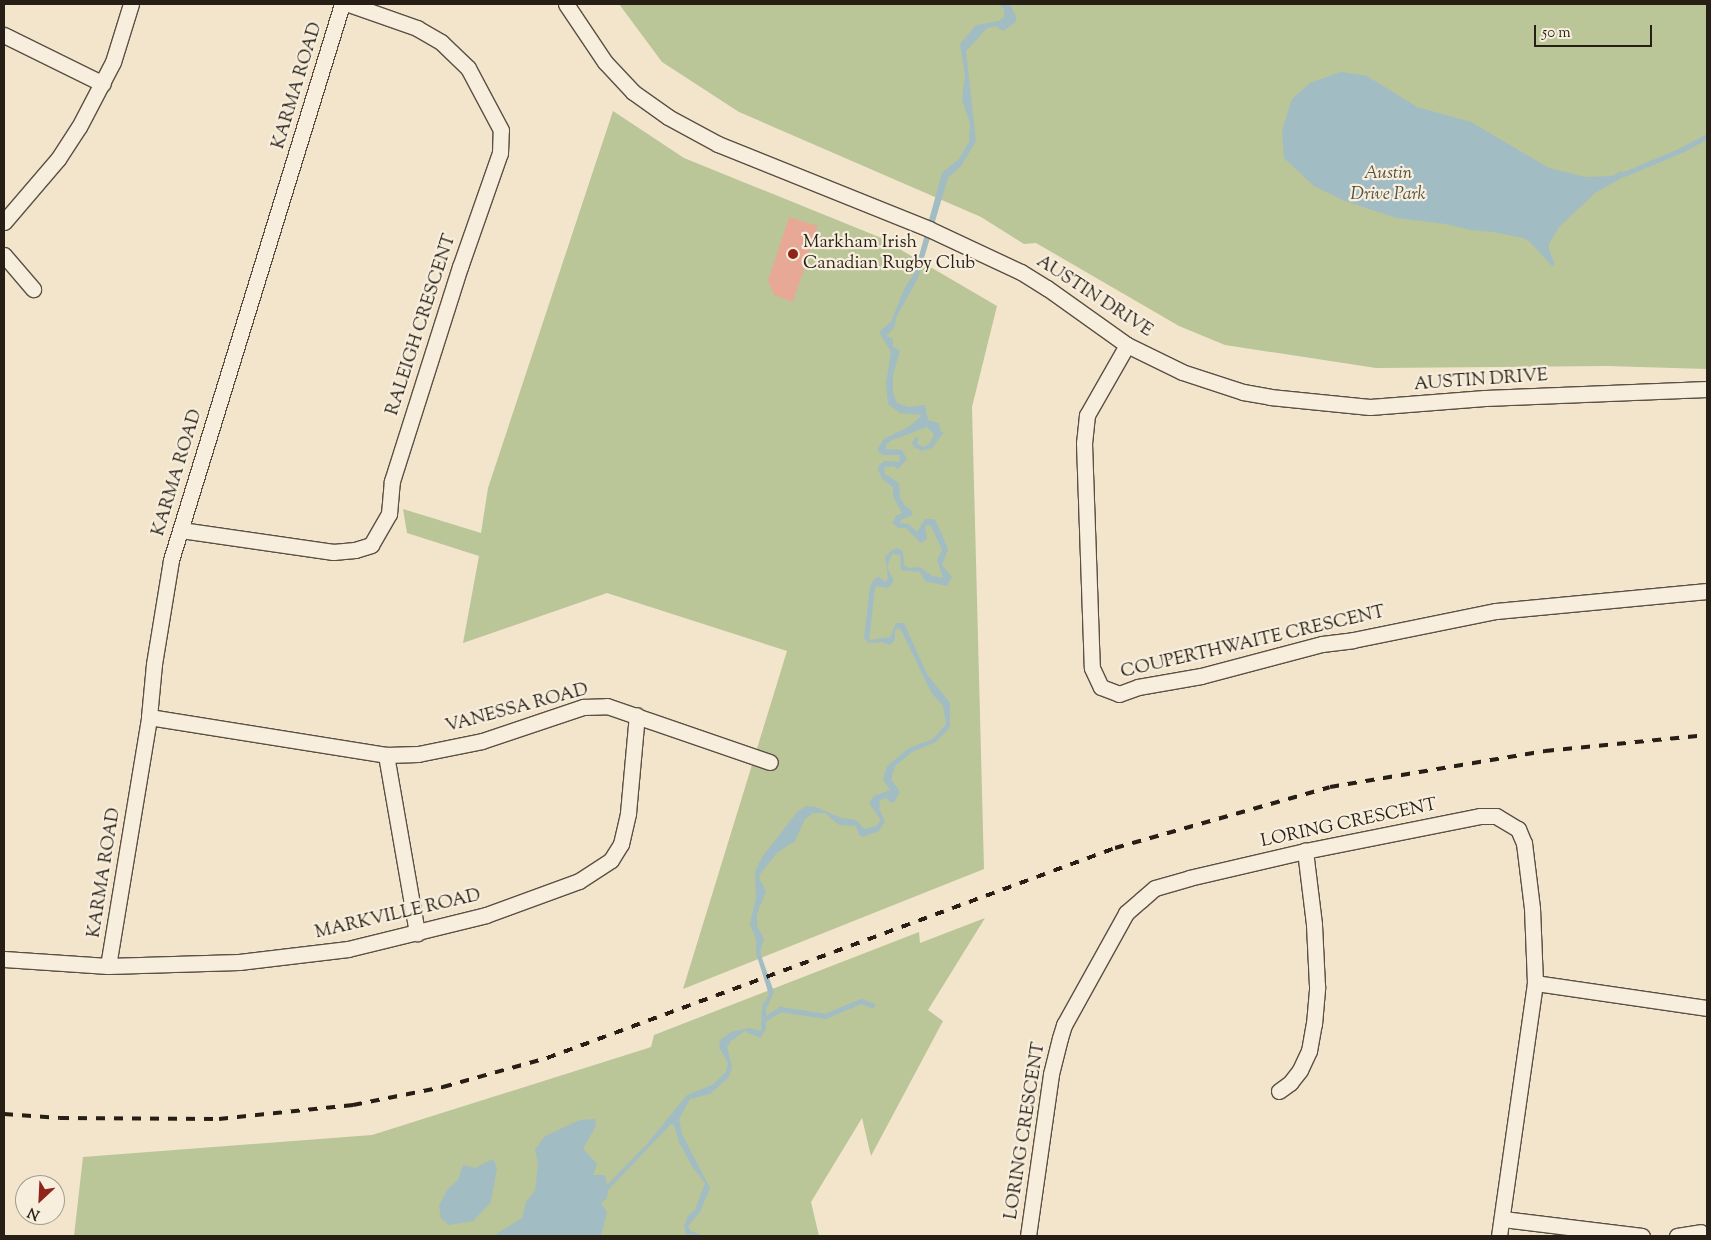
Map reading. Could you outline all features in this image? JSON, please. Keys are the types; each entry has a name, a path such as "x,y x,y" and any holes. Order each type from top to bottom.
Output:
{"street":[{"path":"4,222 58,159 103,84 113,62 132,4"},
{"name":"KARMA ROAD","path":"108,966 149,717 162,610 171,560 342,4"},
{"name":"RALEIGH CRESCENT","path":"181,530 333,552 355,550 371,545 389,514 392,481 460,267 500,153 501,130 468,68 441,42 417,28 349,4"},
{"name":"AUSTIN DRIVE","path":"566,4 605,62 633,92 668,117 718,144 929,229 1021,272 1047,288 1127,345 1182,372 1243,392 1294,401 1370,407 1485,398 1707,390"},
{"path":"4,35 103,84"},
{"path":"4,255 33,289"},
{"name":"COUPERTHWAITE CRESCENT","path":"1127,345 1087,415 1084,443 1092,668 1101,688 1119,694 1138,687 1201,676 1322,644 1353,640 1496,611 1707,590"},
{"name":"VANESSA ROAD","path":"149,717 386,755 418,754 482,741 583,707 608,706 770,762"},
{"name":"MARKVILLE ROAD","path":"4,959 108,966 240,962 348,949 486,915 579,881 610,860 621,844 628,813 637,715"},
{"path":"386,755 417,933"},
{"name":"LORING CRESCENT","path":"1028,1236 1050,1074 1064,1025 1126,914 1155,888 1164,884 1305,851 1480,816 1496,816 1518,829 1524,843 1532,908 1535,982 1503,1220 1499,1236"},
{"path":"1279,1091 1290,1083 1300,1070 1309,1050 1314,1024 1317,986 1314,924 1305,851"},
{"path":"1535,982 1707,1008"},
{"path":"1503,1220 1642,1236"},
{"path":"1677,1236 1701,1232"}],"green space":[{"name":"Austin Drive Park","path":"619,4 1707,4 1707,369 1607,366 1376,368 1225,345 1179,326 1036,243 1024,244 981,217 739,112 662,62"},
{"path":"613,111 684,158 879,237 997,306 972,407 984,869 683,989 787,651 607,593 463,643 479,556 407,533 403,509 481,533 488,488"},
{"path":"985,918 928,1010 943,1021 871,1156 862,1118 811,1202 819,1236 74,1236 83,1157 372,1135 651,1047 654,1035 919,932 920,943"}],"water":[{"path":"1000,4 1010,4 1016,16 1016,22 1003,31 996,26 987,28 966,51 976,141 961,166 948,178 918,278 897,316 894,328 886,336 893,339 893,347 900,350 893,375 893,393 897,403 908,407 925,405 928,420 939,423 941,432 944,432 932,448 922,451 914,447 912,442 915,438 919,437 917,444 924,447 931,442 934,434 927,427 890,441 886,445 886,449 902,450 907,459 898,469 893,466 885,467 884,473 899,483 900,497 905,506 912,511 912,515 901,520 899,523 909,524 917,532 925,519 934,519 936,521 948,549 942,565 952,577 947,586 925,581 920,572 901,570 900,555 892,554 887,567 894,581 888,588 877,586 875,588 869,640 890,637 896,623 904,623 927,674 950,703 950,727 936,742 912,752 895,766 891,779 900,792 894,802 891,803 886,798 880,800 879,809 885,821 879,831 863,837 859,835 856,826 839,825 825,813 813,813 805,819 795,841 778,852 760,874 759,878 766,891 757,914 757,926 764,939 760,952 774,992 766,1009 766,1029 760,1038 745,1031 731,1041 727,1047 732,1067 729,1077 710,1094 690,1099 679,1119 682,1134 710,1188 700,1212 688,1226 691,1231 704,1236 686,1234 684,1226 688,1216 695,1210 705,1183 693,1168 679,1142 674,1125 671,1124 608,1190 607,1198 601,1203 607,1212 601,1236 493,1236 522,1218 526,1202 535,1191 538,1164 535,1149 545,1136 580,1120 595,1119 596,1126 583,1149 597,1164 593,1175 605,1175 607,1185 646,1145 687,1095 712,1085 726,1072 728,1063 719,1047 720,1040 731,1032 749,1028 761,1031 762,1006 769,995 756,953 756,939 750,924 756,898 755,871 762,857 798,811 807,806 816,807 841,818 856,820 864,829 876,826 881,820 869,803 874,796 890,790 883,779 887,766 909,748 933,739 946,724 943,706 931,692 901,630 898,628 895,630 895,640 890,645 882,642 869,643 864,638 870,587 874,579 879,577 886,582 888,577 885,557 891,551 897,548 903,551 904,565 909,568 920,567 932,576 943,578 937,560 942,550 931,526 925,525 927,539 921,543 906,528 899,528 892,523 896,516 902,513 893,496 893,487 883,480 878,470 879,465 885,461 899,462 900,455 883,455 878,451 884,439 910,426 922,415 900,413 888,404 886,384 891,352 879,332 891,322 904,289 914,274 942,173 959,159 969,142 970,123 962,100 965,74 960,44 976,25 999,21 1004,17 1004,10"},
{"path":"1341,72 1367,76 1417,107 1471,122 1549,168 1585,177 1612,176 1622,171 1625,176 1595,193 1559,227 1549,244 1549,250 1555,264 1552,266 1530,242 1523,238 1470,230 1446,224 1397,218 1345,201 1314,186 1284,158 1282,131 1292,99 1310,83"},
{"path":"493,1159 497,1168 491,1202 473,1221 449,1225 441,1218 439,1206 447,1190 458,1180 463,1165 475,1168"}],"building":[{"name":"Markham Irish Canadian Rugby Club","path":"789,217 818,226 793,302 774,295 768,281"}],"waterway":[{"path":"1624,174 1681,150 1707,136"},
{"path":"766,1018 780,1009 825,1016 861,1001 872,1005"}],"railway":[{"path":"4,1114 60,1118 219,1119 353,1105 443,1087 547,1058 1115,848 1330,787 1545,751 1707,735"}],"place":[{"name":"Markham Irish Canadian Rugby Club","path":"793,254"}]}
